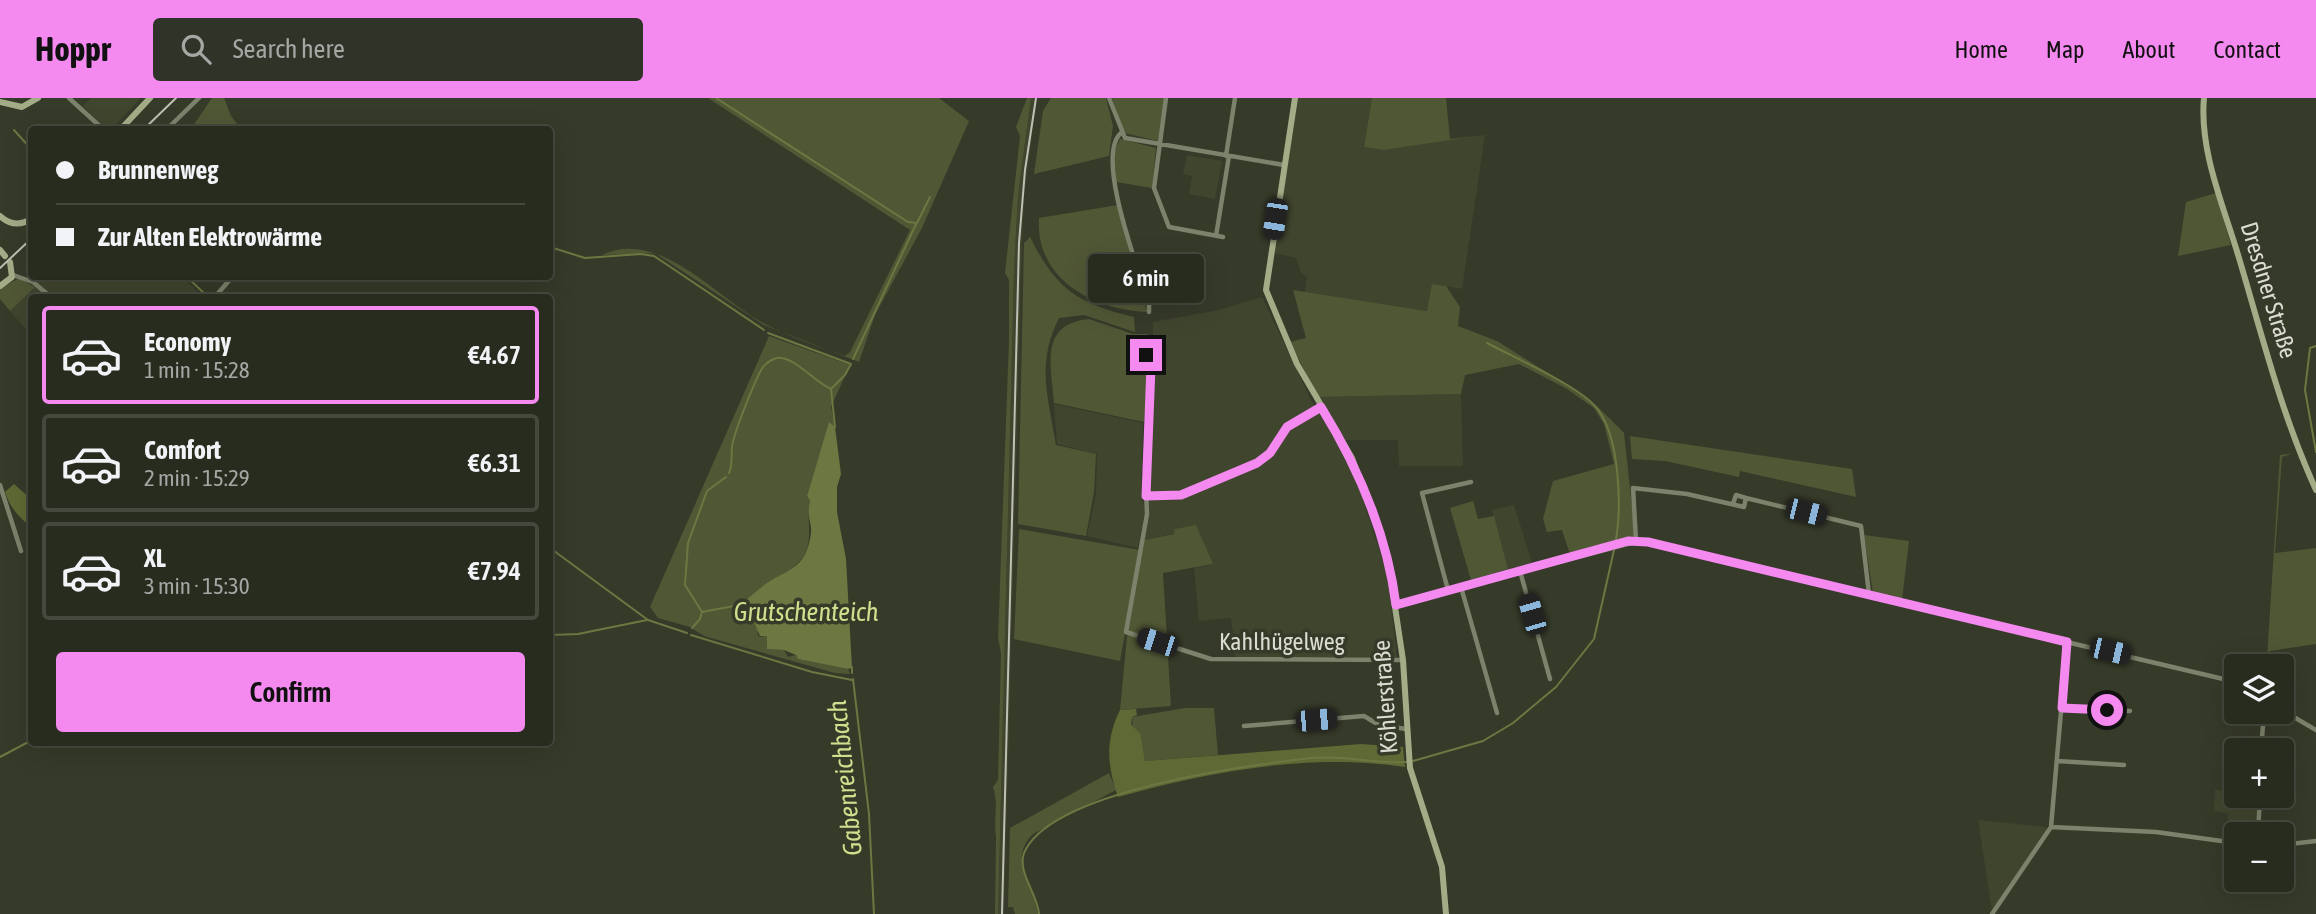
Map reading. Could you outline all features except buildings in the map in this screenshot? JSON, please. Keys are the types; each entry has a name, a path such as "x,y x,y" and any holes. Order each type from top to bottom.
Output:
{"street":[{"path":"0,102 25,106 38,98"},
{"path":"69,98 100,126"},
{"path":"124,126 150,98"},
{"path":"170,126 199,98"},
{"path":"1109,98 1121,133 1130,140 1284,165"},
{"path":"1166,98 1154,188 1169,227 1223,237"},
{"path":"1216,236 1235,98"},
{"name":"Köhlerstraße","path":"1295,98 1266,290 1297,364 1352,458 1387,554 1403,660 1408,759 1442,867 1446,914"},
{"name":"Dresdner Straße","path":"2204,98 2202,120 2212,167 2292,432 2316,490"},
{"path":"1121,133 1113,144 1114,186 1149,312"},
{"path":"0,216 13,224 28,221"},
{"path":"0,250 8,259 13,275"},
{"path":"0,286 13,275"},
{"path":"13,275 33,282 47,294"},
{"path":"217,294 230,280"},
{"path":"1146,355 1151,366 1146,496 1181,495 1257,463 1270,453 1287,427 1321,407"},
{"path":"1448,590 1422,494 1471,482"},
{"path":"0,485 21,551"},
{"path":"1636,541 1633,488 1675,492 1744,507 1746,498"},
{"path":"1733,504 1735,495 1861,526 1869,594"},
{"name":"Kahlhügelweg","path":"1146,496 1147,505 1126,632 1211,659 1403,660"},
{"path":"1396,605 1636,541 2224,679"},
{"path":"1520,570 1550,679"},
{"path":"1461,586 1497,713"},
{"path":"1992,914 2051,827 2067,642"},
{"path":"2062,708 2130,711"},
{"path":"1244,726 1364,716 1379,725 1406,729"},
{"path":"2294,717 2316,730"},
{"path":"2057,761 2124,765"},
{"path":"2051,827 2156,832 2224,841"},
{"path":"2294,844 2316,841"}],"shaded area":[{"path":"91,98 141,98 115,126 103,126 83,106"},
{"path":"212,98 224,98 231,116 239,126 193,126"},
{"path":"708,98 939,98 969,121 922,228 875,315 859,362 828,350 845,356 850,352 910,230"},
{"path":"1027,98 1031,98 1018,195 1014,271 998,914 995,914 996,806 993,787 998,780 1001,653 998,638 1009,340 1009,280 1005,273 1020,136 1016,127"},
{"path":"1031,98 1037,98 1024,197 1004,914 998,914 1014,271 1018,195"},
{"path":"1051,98 1106,98 1113,126 1109,156 1034,174 1043,111"},
{"path":"1112,98 1165,98 1158,141 1124,133"},
{"path":"1298,98 1372,98 1364,147 1384,150 1485,135 1462,289 1433,284 1428,311 1305,292 1307,277 1301,273 1296,258 1274,253"},
{"path":"1372,98 1446,98 1450,139 1485,135 1384,150 1364,147"},
{"path":"1120,139 1156,148 1152,188 1116,182 1114,152"},
{"path":"1187,155 1222,161 1215,199 1189,194 1192,176 1183,174"},
{"path":"2216,193 2231,245 2178,256 2186,202"},
{"path":"1118,205 1147,312 1107,305 1071,287 1057,274 1040,239 1039,218"},
{"path":"1030,237 1049,270 1071,292 1098,306 1134,317 1135,332 1084,315 1059,318 1048,350 1047,395 1056,445 1096,454 1094,492 1086,536 1018,524 1024,243"},
{"path":"624,249 652,253 602,255"},
{"path":"659,255 689,271 750,315 781,332 764,325"},
{"path":"19,278 35,287 10,311 0,299 0,289"},
{"path":"36,280 186,280 200,294 28,294 28,332 10,311 38,283"},
{"path":"1432,284 1446,286 1460,307 1458,326 1497,341 1551,375 1598,407 1624,433 1635,535 1632,538 1570,554 1562,530 1547,532 1543,519 1553,481 1614,464 1604,424 1594,408 1567,389 1519,364 1465,375 1461,394 1318,397 1290,342 1306,338 1293,290 1427,311"},
{"path":"1262,297 1311,400 1347,458 1363,500 1387,573 1397,657 1235,658 1231,618 1199,621 1194,568 1212,565 1175,533 1144,540 1153,373 1153,322 1219,310"},
{"path":"1089,319 1133,334 1148,334 1148,346 1137,347 1138,357 1148,369 1144,422 1054,403 1051,361 1055,338 1073,322"},
{"path":"769,336 850,365 831,407 835,427 829,423 807,496 810,501 807,549 801,560 786,574 757,634 760,637 767,635 767,649 784,650 788,657 796,655 798,659 848,669 850,674 835,673 704,636 690,627 658,618 650,607"},
{"path":"1461,394 1463,466 1399,466 1398,440 1345,440 1318,397"},
{"path":"1054,404 1143,423 1141,495 1145,511 1138,548 1087,536 1096,494 1097,454 1057,444"},
{"path":"1630,436 1852,469 1856,497 1740,471 1739,477 1665,461 1632,459"},
{"path":"2294,453 2282,457 2275,553 2316,548 2316,644 2270,651 2267,654 2280,455"},
{"path":"14,484 28,496 28,524 15,512 5,492"},
{"path":"1473,501 1478,519 1494,516 1508,569 1471,580 1450,508"},
{"path":"1514,505 1532,563 1508,569 1492,510"},
{"path":"1196,525 1213,564 1163,573 1171,706 1120,710 1127,637 1144,540 1174,534 1175,529"},
{"path":"1019,529 1140,550 1120,661 1014,639"},
{"path":"1864,535 1909,541 1902,600 1873,593"},
{"path":"1185,708 1214,708 1218,755 1145,761 1141,735 1133,729 1132,717"},
{"path":"1136,709 1137,715 1132,717 1131,724 1141,735 1145,761 1361,744 1403,747 1405,767 1369,763 1297,763 1224,772 1118,797 1110,764 1112,732 1120,710"},
{"path":"1109,773 1116,790 1033,834 1026,843 1022,863 1038,914 1015,914 1013,907 1008,907 1010,828"},
{"path":"2215,790 2224,791 2224,808 2258,808 2258,822 2228,822 2228,814 2214,811"},
{"path":"1978,820 2046,827 2047,830 1992,911"}],"water":[{"name":"Grutschenteich","path":"829,422 835,427 841,474 837,487 837,512 846,559 852,668 848,669 798,659 796,655 784,650 767,649 767,636 760,636 749,610 739,605 804,557 811,529 810,501 807,496"}],"waterway":[{"path":"716,98 908,222 917,223 930,197"},
{"name":"Gabenreichbach","path":"14,130 28,146"},
{"path":"853,359 916,224"},
{"path":"553,248 585,258 641,254 654,256 764,330"},
{"name":"Gabenreichbach","path":"190,280 205,294"},
{"path":"768,333 851,364 845,375 831,389 835,427"},
{"path":"1487,343 1573,389 1594,405 1603,418 1614,452 1619,493 1615,545"},
{"path":"2316,346 2310,348 2305,390 2316,452"},
{"path":"729,473 736,431 755,382 767,363 776,358 787,359 831,389"},
{"path":"702,612 685,585 688,543 707,491 726,477"},
{"name":"Gabenreichbach","path":"553,550 648,620 687,633"},
{"path":"1413,761 1483,741 1513,723 1556,687 1594,639 1614,550"},
{"path":"692,628 702,612 739,605"},
{"path":"553,635 578,634 647,620"},
{"name":"Gabenreichbach","path":"691,635 812,672 852,680"},
{"path":"852,667 852,673"},
{"name":"Gabenreichbach","path":"853,679 869,814 874,914"},
{"path":"0,757 28,742"},
{"path":"1039,914 1023,868 1024,853 1042,831 1072,813 1111,797 1155,785 1244,767 1323,757 1407,762"}],"railway":[{"path":"147,126 176,98"},
{"path":"1002,914 1019,243 1025,170 1036,98"},
{"path":"0,268 28,242"}],"route":[{"path":"1146,355 1151,366 1146,434 1146,496 1181,495 1257,463 1270,453 1287,427 1321,407 1352,458 1387,554 1396,605 1628,541 1648,542 2067,642 2062,708 2107,710"}]}
